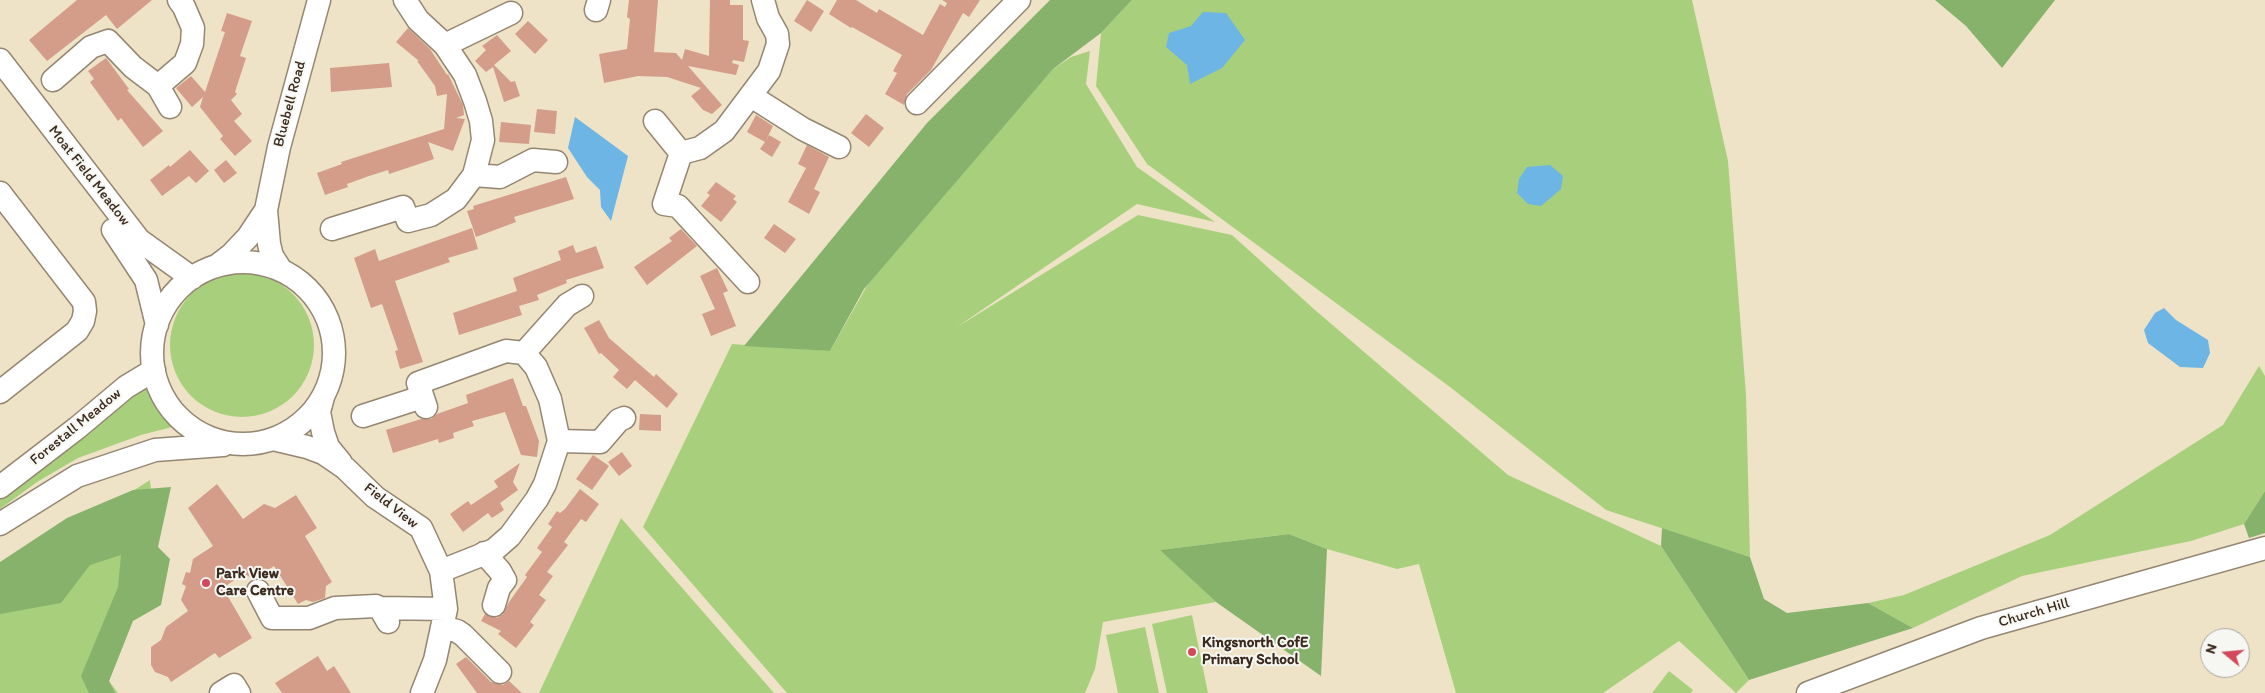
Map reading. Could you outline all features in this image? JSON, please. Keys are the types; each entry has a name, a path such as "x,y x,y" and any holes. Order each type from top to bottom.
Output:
{"street":[{"path":"158,86 185,63 192,44 193,28 179,0"},
{"name":"Bluebell Road","path":"282,270 272,256 266,210 279,148 319,0"},
{"path":"332,229 403,207 408,221 431,215 456,199 474,175 483,140 482,121 465,75 445,46 418,20 405,0"},
{"path":"681,153 700,148 724,131 769,71 778,44 777,34 763,0"},
{"path":"917,103 1019,0"},
{"path":"445,46 511,13"},
{"path":"53,80 91,47 108,41 133,67 158,86 170,108"},
{"name":"Moat Field Meadow","path":"0,60 139,240 192,278"},
{"name":"Moat Field Meadow","path":"0,84 35,124 126,247 146,280 156,325"},
{"path":"751,96 803,129 839,147"},
{"path":"655,121 681,153"},
{"path":"681,153 664,204 678,206 748,282"},
{"path":"474,175 500,177 532,160 556,162"},
{"path":"0,193 84,302 85,311 83,321 77,332 0,392"},
{"name":"Bluebell Road","path":"218,265 231,255 248,237 266,210"},
{"path":"0,524 77,476 155,450 254,443 273,439 301,424 314,410 324,393 333,366 332,335 326,316 314,296 297,279 282,270 238,262 218,265 192,278 170,299 156,325 153,341 154,370 160,390 169,406 190,427 216,440 236,444"},
{"path":"524,353 567,305 582,296"},
{"path":"364,416 424,402 418,383 506,351 524,353 536,367 550,399 559,441 545,484 537,499 510,536 494,550 441,571"},
{"name":"Forestall Meadow","path":"0,487 77,428 126,387 154,370"},
{"name":"Field View","path":"324,393 319,412 323,432 328,447 344,468"},
{"path":"559,441 600,442 619,420 624,418"},
{"name":"Field View","path":"273,439 307,446 322,453 344,468 375,497 421,528 441,571 444,618 436,660 422,693"},
{"name":"Church Hill","path":"1808,693 1981,628 2265,548"},
{"path":"484,553 500,571 505,580 499,588 494,604"},
{"path":"258,592 272,618 309,618 334,608 376,606 384,615 444,618 500,672"},
{"path":"222,693 234,685 239,693"}],"green space":[{"path":"1050,0 1132,0 1101,33 1053,69 864,289 830,351 744,346 927,123"},
{"path":"1132,0 1692,0 1728,161 1746,395 1750,557 1606,510 1450,387 1147,164 1096,86 1101,33"},
{"path":"1935,0 2055,0 2002,68 1966,26"},
{"path":"1090,51 1086,84 1137,167 1215,222 1137,204 957,327 1138,215 1232,235 1315,310 1508,475 1661,546 1749,680 1736,693 1679,641 1603,693 1456,693 1419,564 1397,569 1327,549 1289,534 1161,550 1216,602 1103,622 1095,669 1085,693 787,693 643,527 732,344 830,351 880,263 1053,69 1071,57"},
{"path":"242,273 269,279 282,285 293,294 302,305 308,318 314,345 308,372 302,385 293,396 282,405 269,411 242,417 215,411 202,405 191,396 182,385 176,372 170,345 176,318 182,305 191,294 202,285 215,279"},
{"path":"2259,366 2265,376 2265,491 2244,524 2191,541 2022,576 1913,628 1868,603 1904,595 2050,535 2223,425"},
{"path":"145,385 158,406 176,426 141,435 78,458 37,482 0,509 0,496"},
{"path":"150,480 158,555 109,681 118,693 0,693 0,575"},
{"path":"171,487 158,547 170,559 161,605 133,621 109,681 115,693 89,693 81,676 118,587 121,555 90,565 61,603 0,614 0,562 67,518 133,490"},
{"path":"2265,491 2265,533 2249,538 2244,524"},
{"path":"621,518 774,693 539,693"},
{"path":"1662,528 1750,557 1764,599 1787,613 1868,603 1913,628 1749,680 1661,546"},
{"path":"1289,534 1327,549 1321,676 1216,602 1160,550"},
{"path":"1192,615 1208,693 1167,693 1152,624"},
{"path":"1145,627 1159,693 1118,693 1106,635"},
{"path":"1669,671 1693,690 1691,693 1652,693"}],"water":[{"path":"1203,12 1226,13 1245,40 1222,68 1190,84 1187,65 1166,47 1169,33 1191,26"},
{"path":"575,117 628,156 611,221 601,207 600,190 587,177 568,148"},
{"path":"1550,165 1563,176 1561,189 1541,206 1528,204 1517,193 1519,179 1527,167"},
{"path":"2164,308 2176,320 2208,340 2210,353 2203,368 2180,367 2148,343 2144,330 2155,313"}],"building":[{"path":"77,0 152,0 117,29 106,15 47,61 29,40"},
{"path":"629,0 658,0 654,52 676,53 682,60 685,49 709,56 710,0 730,0 730,5 743,5 743,40 749,41 744,62 733,60 732,63 739,65 736,75 688,66 722,105 712,114 703,110 691,96 701,88 667,77 638,76 604,83 599,54 627,49 630,19 627,17"},
{"path":"807,0 824,11 811,32 794,21"},
{"path":"837,0 856,0 877,13 879,9 923,35 940,4 945,7 947,3 942,0 980,0 969,17 963,13 931,70 907,94 904,105 885,94 897,73 893,71 902,55 829,14"},
{"path":"227,13 252,21 240,56 246,58 235,92 237,94 231,100 242,114 234,121 252,141 235,156 220,139 223,136 200,107 203,97 192,107 176,88 191,76 205,92 225,32 221,31"},
{"path":"528,21 548,40 535,54 515,34"},
{"path":"408,28 430,49 448,74 463,105 464,115 456,118 465,119 453,151 428,142 434,159 389,174 388,170 369,176 347,184 348,187 325,195 317,173 342,164 341,162 444,129 447,94 437,96 435,86 417,61 419,61 396,42"},
{"path":"497,35 511,51 494,65 511,82 515,81 520,96 504,102 493,67 486,72 475,61 486,50 482,46"},
{"path":"106,58 129,89 127,90 163,131 143,147 121,118 118,121 90,82 94,79 88,71"},
{"path":"389,63 392,87 331,92 330,68"},
{"path":"537,109 557,111 555,134 534,132"},
{"path":"866,114 884,128 869,147 851,133"},
{"path":"756,115 773,126 766,140 769,135 781,142 772,157 760,149 765,142 747,132"},
{"path":"501,122 531,125 529,144 499,142"},
{"path":"807,145 829,157 814,189 820,192 809,214 788,202 806,168 798,164"},
{"path":"190,150 209,171 196,183 189,176 162,196 150,180 169,165 170,167"},
{"path":"226,160 237,173 224,183 214,170"},
{"path":"566,177 574,199 514,217 516,222 476,237 467,211 474,209 473,206"},
{"path":"716,182 736,196 733,199 737,202 721,222 701,206 710,195 707,193"},
{"path":"774,224 796,239 785,253 764,238"},
{"path":"472,228 478,249 448,258 450,262 395,281 423,362 400,369 395,351 398,350 382,304 371,308 354,258 375,249 379,261"},
{"path":"681,229 697,246 647,285 634,267 672,241 669,238"},
{"path":"573,245 576,253 596,246 604,268 566,280 567,283 537,295 539,300 519,306 522,315 459,335 453,313 517,291 513,278 561,260 558,251"},
{"path":"717,268 728,291 723,293 736,326 711,336 702,314 715,309 700,276"},
{"path":"599,320 609,338 654,377 656,374 678,394 667,408 635,380 627,389 613,377 619,370 601,353 599,354 584,328"},
{"path":"513,378 539,441 537,457 521,455 505,412 472,421 474,426 453,433 454,438 439,443 438,439 393,453 386,430 421,419 431,419 437,414 468,403 466,395"},
{"path":"640,414 661,415 661,431 639,430"},
{"path":"622,452 632,466 619,476 608,462"},
{"path":"593,455 609,466 592,490 576,479"},
{"path":"520,463 513,482 518,490 500,503 504,510 492,518 488,513 463,532 450,514 468,501 471,505 498,487 494,481"},
{"name":"Park View Care Centre","path":"217,484 243,519 264,504 275,508 296,495 317,528 305,536 332,582 326,586 325,598 313,602 306,600 298,604 274,566 255,579 243,574 223,588 252,638 219,658 215,653 171,682 168,677 155,672 151,665 151,647 161,640 166,627 188,611 181,600 186,586 182,584 186,572 190,573 193,559 213,546 188,508"},
{"path":"580,489 599,504 586,522 581,519 564,542 568,545 547,572 553,576 539,595 546,600 530,622 534,625 516,648 498,634 501,631 481,621 485,614 497,618 503,614 527,577 525,575 542,552 537,548 552,527 548,524 557,511 560,513 565,509"},
{"path":"318,656 327,671 334,666 351,693 282,693 275,683"},
{"path":"466,657 491,682 503,685 509,681 522,693 477,693 456,664"}],"place":[{"name":"Park View Care Centre","path":"206,583"},
{"name":"Kingsnorth CofE Primary School","path":"1192,652"}]}
